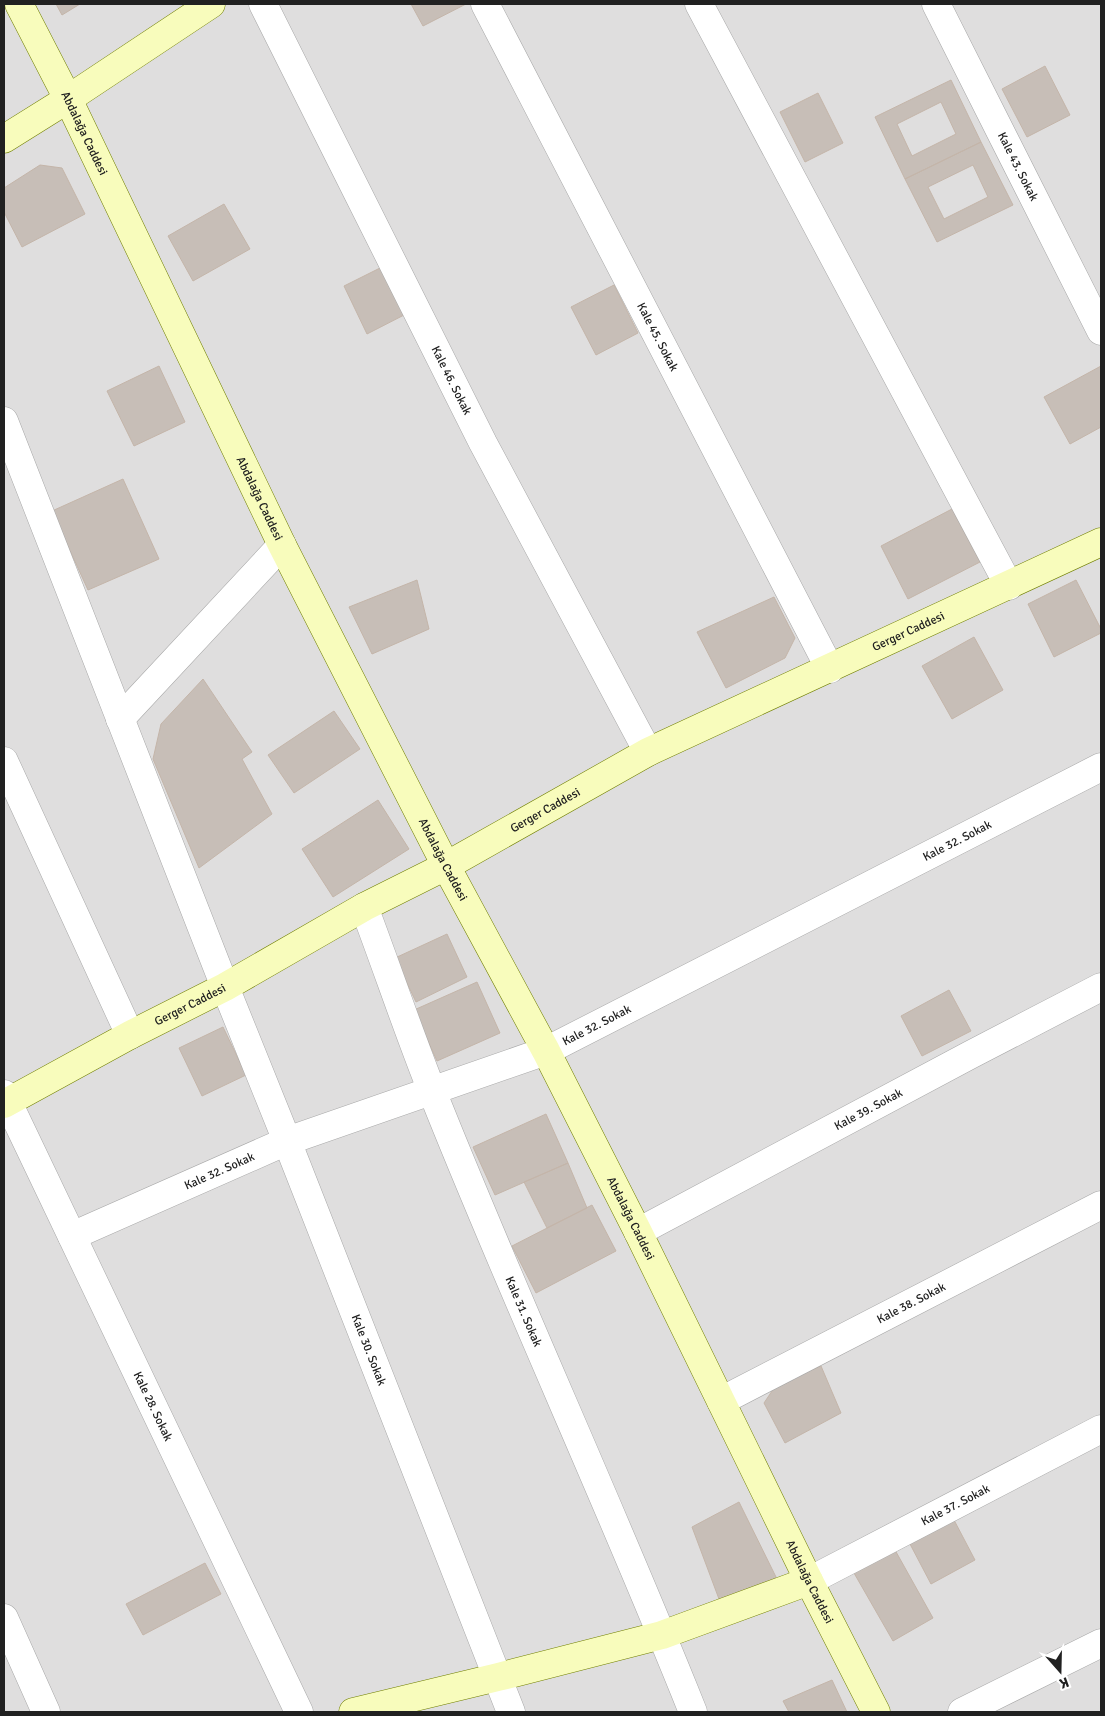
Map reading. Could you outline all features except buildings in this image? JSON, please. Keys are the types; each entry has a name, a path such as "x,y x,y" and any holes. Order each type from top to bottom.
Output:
{"street":[{"name":"Abdalağa Caddesi","path":"19,4 68,100 282,545 446,866 546,1051 876,1712"},
{"path":"4,139 68,100 210,4"},
{"name":"Kale 46. Sokak","path":"264,4 483,443 648,752"},
{"name":"Kale 45. Sokak","path":"485,4 830,669"},
{"path":"699,4 1009,586"},
{"name":"Kale 43. Sokak","path":"936,4 1101,331"},
{"name":"Kale 30. Sokak","path":"4,421 511,1712"},
{"name":"Gerger Caddesi","path":"5,1100 225,987 364,907 446,866 648,752 1101,542"},
{"path":"120,719 282,545"},
{"path":"4,761 130,1035"},
{"name":"Kale 32. Sokak","path":"72,1236 287,1141 546,1051 1101,767"},
{"name":"Kale 31. Sokak","path":"364,907 432,1091 662,1634 693,1712"},
{"name":"Kale 39. Sokak","path":"638,1232 1101,987"},
{"name":"Kale 28. Sokak","path":"5,1100 72,1236 299,1712"},
{"name":"Kale 38. Sokak","path":"721,1401 1101,1205"},
{"name":"Kale 37. Sokak","path":"809,1581 1101,1429"},
{"path":"353,1712 498,1678 662,1634 809,1581"},
{"path":"4,1618 46,1712"},
{"path":"962,1712 1101,1643"}],"shaded area":[{"path":"4,4 1101,4 1101,1712 4,1712"}]}
